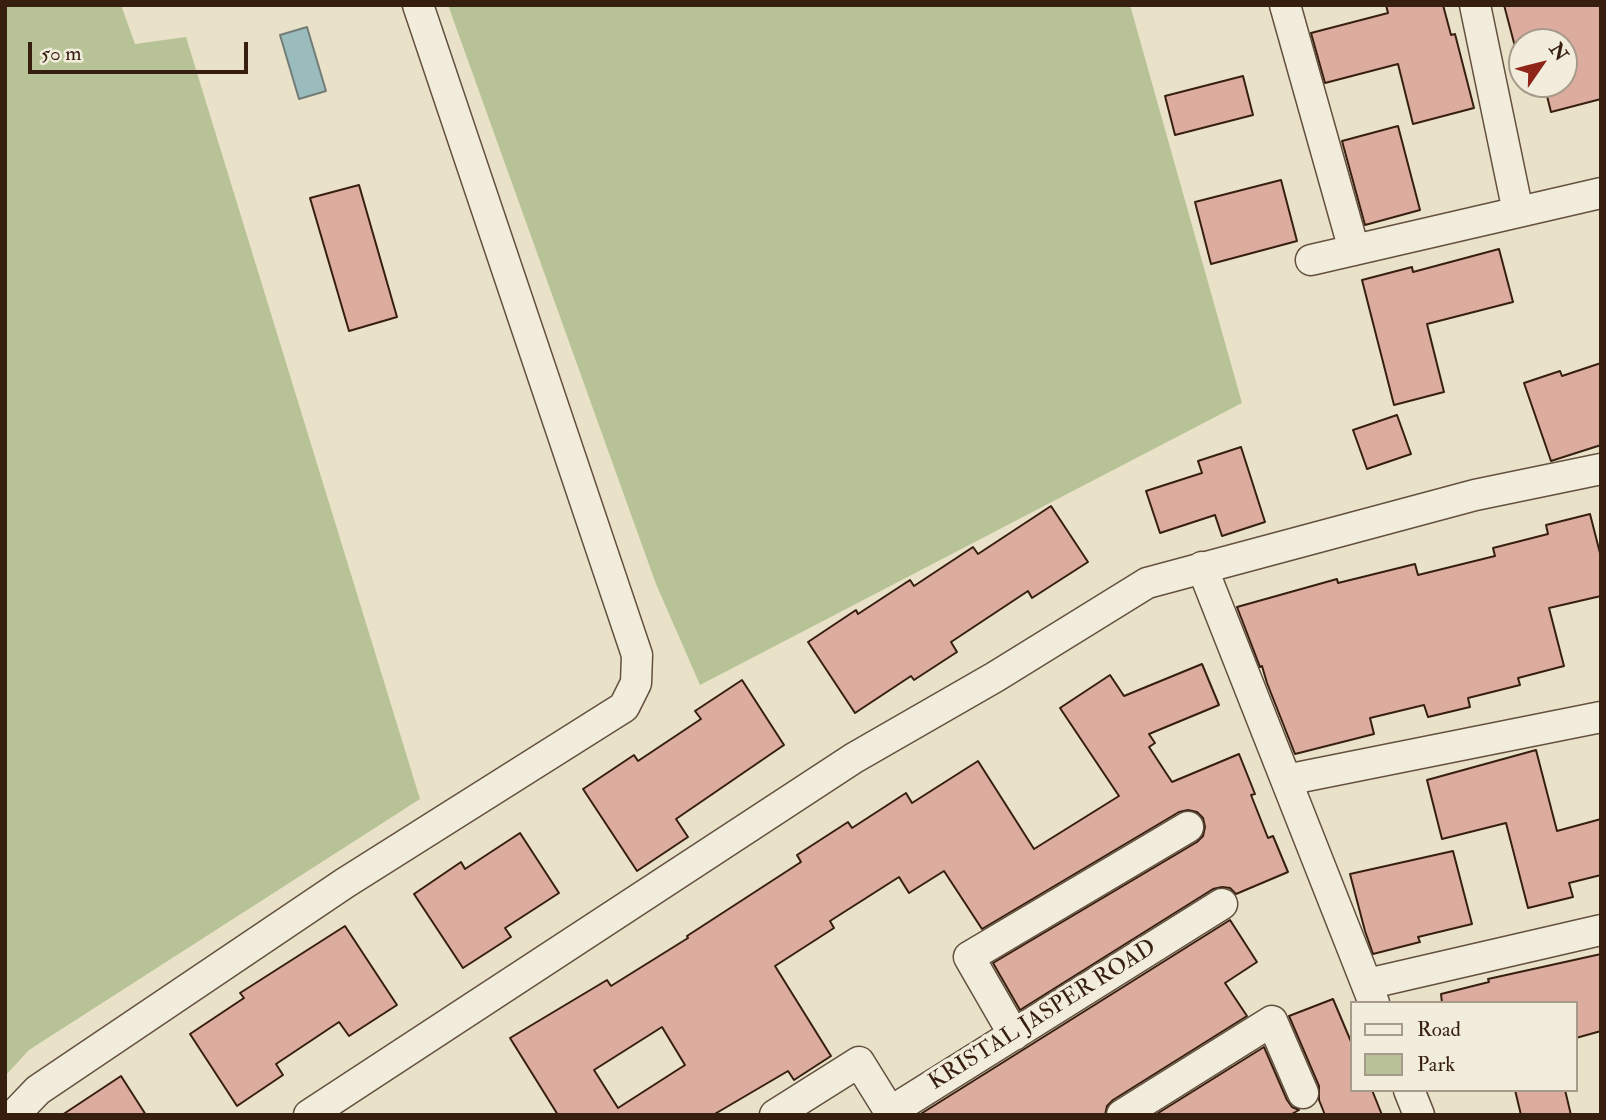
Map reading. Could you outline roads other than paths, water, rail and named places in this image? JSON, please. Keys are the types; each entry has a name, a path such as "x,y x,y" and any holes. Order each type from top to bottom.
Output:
{"street":[{"path":"14,1115 38,1090 345,883 625,708 636,683 638,655 418,5"},
{"path":"1285,5 1354,250"},
{"path":"1475,5 1518,212"},
{"path":"1311,260 1601,194"},
{"path":"309,1115 854,758 995,677 1147,583 1475,495 1601,469"},
{"path":"1202,567 1371,993 1601,930"},
{"path":"1286,780 1601,717"},
{"path":"1014,1035 969,957 1188,827"},
{"name":"KRISTAL JASPER ROAD","path":"775,1115 859,1062 890,1112 1222,904"},
{"path":"1122,1115 1272,1021 1303,1093"},
{"path":"1410,1092 1419,1115"}],"water":[{"path":"307,27 326,91 299,99 280,35"}]}
